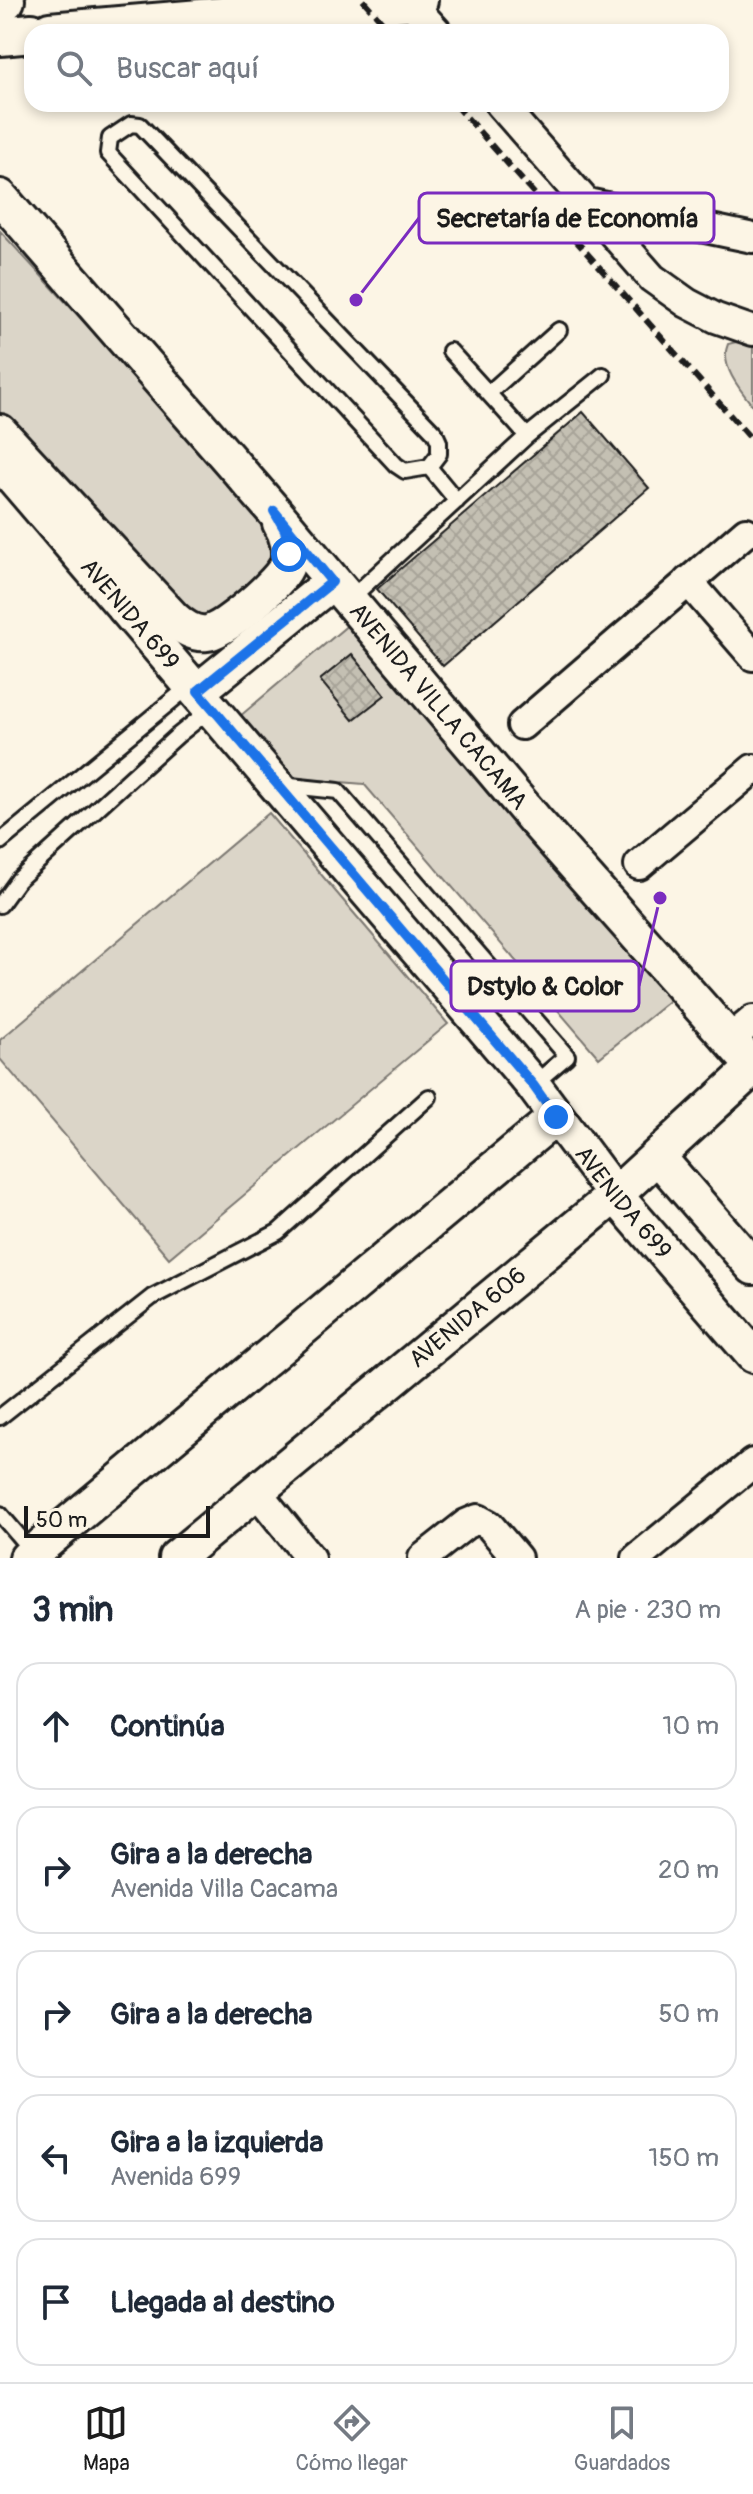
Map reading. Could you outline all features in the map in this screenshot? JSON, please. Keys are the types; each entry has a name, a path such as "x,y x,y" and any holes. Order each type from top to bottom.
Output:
{"main road":[{"path":"119,24 265,7 418,0"},
{"path":"0,36 24,34"}],"street":[{"path":"409,1 430,24"},
{"path":"507,112 652,278 687,303 716,318 753,331"},
{"name":"AVENIDA VILLA CACAMA","path":"0,197 274,511 534,819 741,1030 753,1067"},
{"path":"587,203 753,238"},
{"path":"0,432 174,619 194,632 207,633 225,625 283,574 289,554 285,530 274,511"},
{"name":"AVENIDA 699","path":"0,462 533,1085 615,1195 753,1355"},
{"path":"522,725 746,532"},
{"path":"688,581 753,656"},
{"path":"200,694 340,592"},
{"path":"639,865 753,769"},
{"name":"AVENIDA 606","path":"176,1558 615,1195 753,1067"},
{"path":"32,1556 556,1117"},
{"path":"658,1157 753,1267"},
{"path":"637,1558 753,1463"},
{"path":"257,1492 310,1558"},
{"path":"423,1558 466,1524 478,1519 489,1525 517,1558"}],"lane":[{"path":"140,125 435,433 439,454 429,467 405,471 396,465 108,153 110,138 125,126 140,125"},
{"path":"489,393 559,330"},
{"path":"450,351 527,436"},
{"path":"340,592 457,501 527,436 603,375"},
{"path":"429,467 457,501"},
{"path":"0,842 200,694"},
{"path":"0,905 18,880 177,736 200,694"},
{"path":"277,785 338,791 567,1056 533,1085"},
{"path":"0,1417 152,1297 278,1232 429,1097"},
{"path":"0,1514 32,1556"}],"shaded area":[{"path":"0,231 284,539 287,557 221,621 183,614 80,495 0,413"},
{"path":"728,344 753,345 753,406 732,377 726,360"},
{"path":"349,624 672,999 599,1058 364,784 280,777 233,722"},
{"path":"269,813 448,1024 169,1258 0,1059 0,1040"}],"building":[{"path":"583,412 649,488 443,666 377,589"},
{"path":"352,654 385,695 353,720 320,680"}],"railway":[{"path":"363,0 384,24"},
{"path":"462,112 753,441"}],"place":[{"name":"Secretaría de Economía","path":"356,300"},
{"name":"Dstylo & Color","path":"660,898"}],"route":[{"path":"289,554 285,530 274,511 332,582 198,691 533,1085 556,1117"}]}
